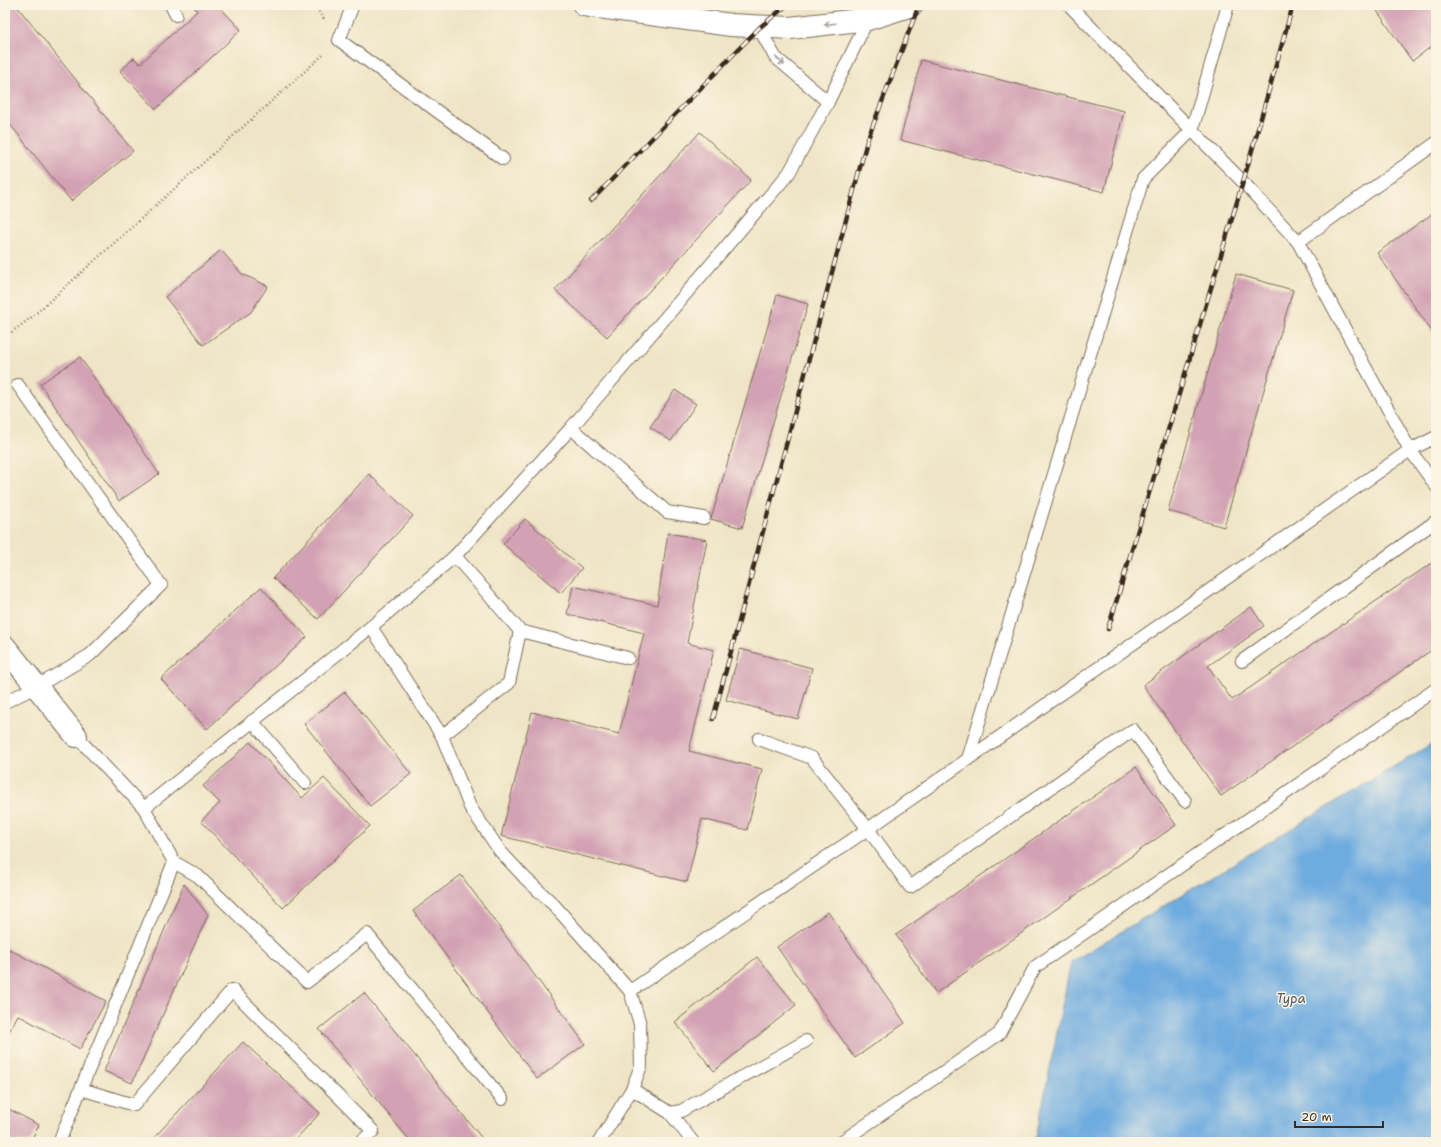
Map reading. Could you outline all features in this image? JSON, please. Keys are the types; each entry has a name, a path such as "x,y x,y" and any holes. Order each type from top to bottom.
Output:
{"street":[{"path":"584,5 759,28 790,28 868,19 912,5"},
{"path":"5,647 76,736"}],"lane":[{"path":"353,5 340,40 503,159"},
{"path":"1069,5 1192,130 1298,242 1410,450 1436,486"},
{"path":"968,759 1143,179 1192,130 1228,5"},
{"path":"144,808 371,627 455,556 571,428 789,173 828,102 868,19"},
{"path":"759,28 775,56 828,102"},
{"path":"1298,242 1436,143"},
{"path":"5,702 36,687 90,655 161,585 18,385"},
{"path":"571,428 668,512 704,518"},
{"path":"630,990 868,829 1410,450 1436,437"},
{"path":"1242,661 1436,521"},
{"path":"455,556 520,631 628,658"},
{"path":"371,627 442,736 470,807 500,851 526,879 553,904 630,990 640,1024 641,1066 632,1089 598,1142"},
{"path":"442,736 509,683 520,631"},
{"path":"841,1142 999,1034 1035,967 1436,689"},
{"path":"252,721 305,783"},
{"path":"759,739 812,758 868,829 910,888 1133,730 1185,801"},
{"path":"76,736 144,808 174,862 198,876 307,982 367,934 502,1099"},
{"path":"59,1142 174,862"},
{"path":"81,1089 134,1105 232,990 373,1131 361,1142"},
{"path":"670,1113 681,1111 806,1041"},
{"path":"632,1089 670,1113 693,1142"}],"path":[{"path":"5,337 32,317 340,40 314,5"}],"water":[{"name":"Тура","path":"1436,741 1436,1142 1035,1142 1071,962"}],"building":[{"path":"5,5 16,5 133,151 71,201 5,118"},
{"path":"193,5 218,5 241,30 156,109 120,71 134,58 140,64 197,11"},
{"path":"1373,5 1436,5 1436,43 1412,61"},
{"path":"921,60 1124,111 1104,192 900,140"},
{"path":"700,132 751,180 607,337 555,290"},
{"path":"1436,211 1436,337 1377,253"},
{"path":"221,250 242,274 268,286 251,312 203,345 165,297"},
{"path":"1236,274 1293,290 1224,527 1168,511"},
{"path":"777,295 808,304 742,528 711,519"},
{"path":"80,357 159,474 119,501 40,384"},
{"path":"675,390 696,404 671,441 650,427"},
{"path":"369,474 413,516 318,619 273,578"},
{"path":"525,519 582,568 561,593 503,544"},
{"path":"668,533 707,540 687,643 714,650 689,751 762,769 747,830 702,819 687,882 501,836 532,712 619,734 644,633 567,614 573,586 657,605"},
{"path":"1436,560 1436,647 1221,796 1143,685 1251,607 1264,626 1208,666 1232,700"},
{"path":"261,587 307,637 207,729 161,679"},
{"path":"740,649 812,668 798,719 726,700"},
{"path":"345,692 411,774 370,806 304,724"},
{"path":"250,742 302,798 324,778 370,826 283,908 201,821 220,803 203,786"},
{"path":"1136,767 1176,825 936,993 896,935"},
{"path":"461,875 585,1044 537,1079 413,911"},
{"path":"184,884 208,915 132,1083 104,1071"},
{"path":"828,912 905,1023 855,1058 777,947"},
{"path":"5,947 106,1001 80,1049 18,1015 5,1039"},
{"path":"757,957 796,1005 714,1071 675,1022"},
{"path":"364,993 485,1142 411,1142 319,1029"},
{"path":"243,1042 320,1113 293,1142 150,1142"},
{"path":"5,1107 39,1125 30,1142 5,1142"}],"railway":[{"path":"591,201 759,28 787,5"},
{"path":"713,719 867,141 919,5"},
{"path":"1108,629 1243,182 1293,5"}]}
